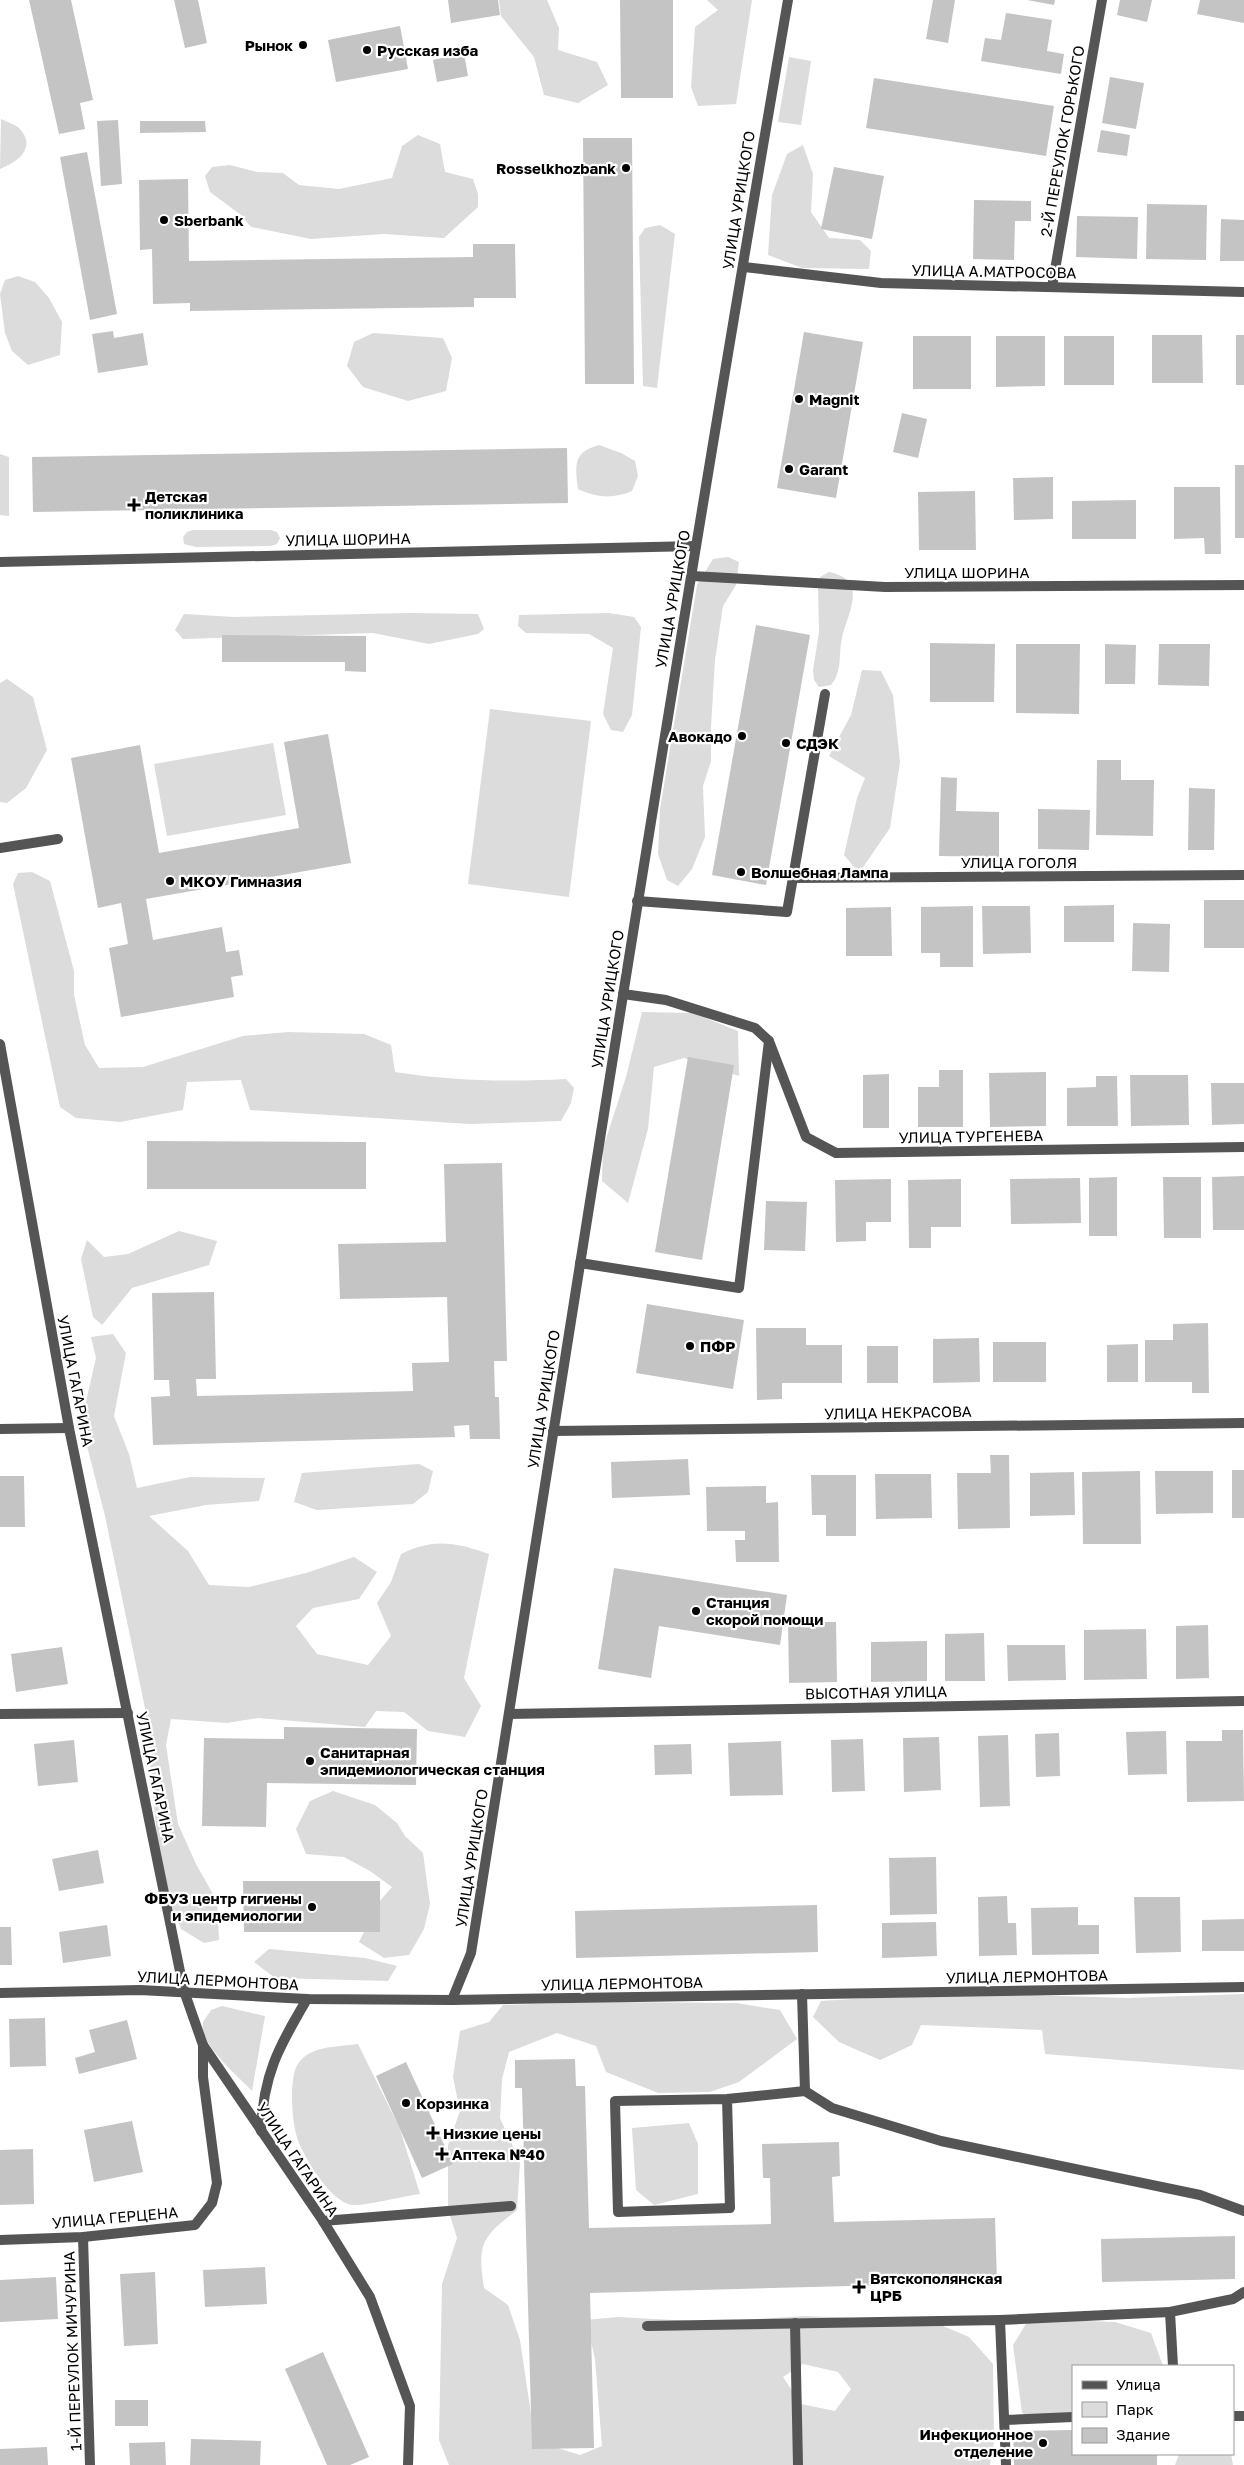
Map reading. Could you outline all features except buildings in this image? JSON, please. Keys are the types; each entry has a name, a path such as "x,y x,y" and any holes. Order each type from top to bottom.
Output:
{"street":[{"name":"УЛИЦА УРИЦКОГО","path":"452,2000 472,1953 637,901 744,267 767,113 788,0"},
{"name":"2-Й ПЕРЕУЛОК ГОРЬКОГО","path":"1052,287 1102,0"},
{"name":"УЛИЦА А.МАТРОСОВА","path":"744,267 881,283 1244,292"},
{"name":"УЛИЦА ШОРИНА","path":"0,562 696,546"},
{"name":"УЛИЦА ШОРИНА","path":"692,576 885,587 1244,585"},
{"path":"637,901 787,912 824,694"},
{"path":"0,848 58,839"},
{"name":"УЛИЦА ГОГОЛЯ","path":"793,878 1244,875"},
{"path":"580,1263 739,1288 769,1041 755,1028 666,1000 623,994"},
{"name":"УЛИЦА ТУРГЕНЕВА","path":"769,1041 806,1137 836,1153 1244,1148"},
{"name":"УЛИЦА ГАГАРИНА","path":"0,1044 69,1428 184,1991 203,2044 323,2221 370,2297 410,2406 408,2465"},
{"name":"УЛИЦА НЕКРАСОВА","path":"553,1431 1244,1423"},
{"path":"0,1429 69,1428"},
{"name":"ВЫСОТНАЯ УЛИЦА","path":"509,1714 1244,1701"},
{"path":"0,1714 128,1713"},
{"name":"УЛИЦА ЛЕРМОНТОВА","path":"0,1992 184,1991 306,1999 452,2000 1244,1987"},
{"path":"802,1994 805,2091"},
{"path":"261,2131 262,2105 269,2071 283,2040 306,1999"},
{"name":"УЛИЦА ГЕРЦЕНА","path":"0,2240 83,2236 195,2225 212,2204 217,2183 203,2077 203,2044"},
{"path":"727,2098 730,2208 618,2212 615,2101 727,2098 805,2091 832,2108 941,2142 1200,2195 1244,2211"},
{"path":"323,2221 511,2206"},
{"name":"1-Й ПЕРЕУЛОК МИЧУРИНА","path":"83,2236 90,2465"},
{"path":"647,2326 1000,2320 1170,2312 1233,2299 1244,2292"},
{"path":"1170,2312 1173,2365"},
{"path":"1000,2320 1006,2465"},
{"path":"795,2323 798,2465"},
{"path":"1005,2420 1072,2417"}],"green space":[{"path":"499,0 547,0 559,28 558,50 597,62 608,85 578,103 544,95 534,57 501,16"},
{"path":"707,0 752,0 736,104 698,106 691,87 695,27 718,10"},
{"path":"789,57 811,61 801,125 778,122"},
{"path":"1,119 19,128 24,135 26,148 18,158 0,169"},
{"path":"418,135 440,144 445,172 473,179 478,194 478,207 444,238 384,234 311,239 251,227 241,215 210,192 205,176 212,167 230,165 257,172 283,173 299,185 339,189 392,178 402,146"},
{"path":"803,145 813,174 811,212 829,238 860,240 871,251 869,269 802,268 768,255 772,195 787,154"},
{"path":"660,225 675,234 657,388 643,386 639,237 645,228"},
{"path":"18,276 35,282 49,298 62,322 60,355 28,365 12,351 5,333 0,294 5,280"},
{"path":"373,333 443,338 452,358 446,391 408,401 363,387 347,366 354,342"},
{"path":"599,445 621,453 635,461 638,476 632,491 612,496 598,496 578,489 576,466 580,456 584,451"},
{"path":"0,454 9,457 9,516 0,515"},
{"path":"193,530 271,530 277,532 280,538 277,544 271,546 196,547 184,544 183,537 187,532"},
{"path":"728,557 739,562 736,585 723,606 715,660 711,761 703,786 705,837 692,869 678,886 667,880 658,854 660,809 697,585 713,559"},
{"path":"829,572 842,576 849,582 853,599 842,638 837,674 831,685 819,687 814,680 813,670 819,632 818,587 820,577"},
{"path":"408,613 478,614 484,629 478,634 429,644 373,633 183,639 175,630 184,614 234,617"},
{"path":"609,613 634,617 641,627 632,715 623,732 611,730 603,714 613,648 589,634 526,633 518,626 519,615"},
{"path":"862,670 881,671 893,695 900,762 890,828 859,873 844,855 857,798 865,778 829,756 851,715"},
{"path":"7,679 33,697 47,750 26,788 7,803 0,802 0,683"},
{"path":"490,709 591,721 569,897 468,884"},
{"path":"273,743 286,815 167,836 154,764"},
{"path":"32,872 50,881 74,971 74,995 85,1045 99,1068 143,1067 243,1036 288,1032 364,1034 391,1045 395,1072 480,1080 566,1079 574,1088 571,1103 561,1121 470,1124 250,1110 241,1080 187,1082 183,1110 120,1122 76,1118 60,1107 13,884 18,873"},
{"path":"642,1012 693,1013 738,1031 739,1076 684,1058 654,1067 648,1129 628,1203 602,1181 603,1148 626,1077"},
{"path":"179,1231 217,1241 209,1265 132,1288 102,1325 93,1317 81,1259 87,1240 104,1257 128,1254"},
{"path":"113,1334 126,1353 114,1416 129,1454 137,1488 190,1477 265,1478 259,1501 206,1505 149,1516 188,1551 209,1585 249,1587 306,1573 354,1557 377,1572 359,1599 313,1608 296,1626 317,1654 368,1665 391,1636 377,1603 391,1582 401,1554 424,1546 445,1544 466,1547 489,1554 464,1678 481,1706 465,1737 428,1731 404,1712 376,1711 365,1727 258,1718 227,1723 171,1719 166,1745 178,1824 196,1864 217,1901 219,1940 204,1943 181,1929 161,1879 145,1708 105,1516 81,1423 96,1358 91,1337"},
{"path":"419,1464 433,1471 428,1492 413,1504 317,1510 294,1502 302,1473"},
{"path":"333,1791 375,1805 397,1823 405,1836 423,1853 430,1904 424,1929 409,1955 384,1958 359,1942 378,1903 392,1887 370,1871 344,1857 306,1854 296,1829 310,1801"},
{"path":"269,1949 365,1958 397,1966 388,1981 275,1978 254,1962"},
{"path":"998,1994 1127,1998 1244,1994 1244,2070 1045,2054 1042,2030 921,2025 912,2045 880,2060 839,2042 813,2017 821,2001 884,1997"},
{"path":"609,2002 736,2003 780,2010 797,2039 739,2082 710,2092 658,2093 606,2072 596,2046 557,2033 509,2052 502,2079 500,2118 520,2162 517,2210 489,2235 482,2251 481,2261 484,2288 508,2305 520,2340 535,2441 580,2455 602,2446 595,2359 586,2320 618,2317 709,2322 804,2316 931,2321 969,2337 993,2364 994,2442 990,2465 449,2465 439,2440 442,2284 457,2238 448,2209 448,2145 460,2111 453,2077 460,2031 489,2022 503,2005","holes":["803,2364 838,2372 851,2389 835,2411 801,2404 783,2377"]},
{"path":"222,2006 265,2016 252,2091 229,2069 213,2050 203,2031 203,2023 211,2010"},
{"path":"358,2044 400,2129 420,2194 358,2205 344,2202 328,2189 320,2179 299,2143 294,2126 292,2103 293,2080 298,2064 303,2058 317,2050"},
{"path":"689,2123 698,2144 698,2194 654,2205 636,2190 632,2128"},
{"path":"1029,2319 1115,2322 1151,2333 1163,2365 1072,2365 1072,2415 1043,2421 1022,2413 1013,2345"},
{"path":"1179,2455 1231,2455 1233,2465 1175,2465"}],"place":[{"name":"Рынок","path":"303,45"},
{"name":"Русская изба","path":"367,50"},
{"name":"Rosselkhozbank","path":"626,168"},
{"name":"Sberbank","path":"164,220"},
{"name":"Magnit","path":"799,399"},
{"name":"Garant","path":"789,469"},
{"name":"Детская поликлиника","path":"134,505"},
{"name":"Авокадо","path":"742,736"},
{"name":"СДЭК","path":"786,743"},
{"name":"Волшебная Лампа","path":"741,872"},
{"name":"МКОУ Гимназия","path":"170,881"},
{"name":"ПФР","path":"690,1346"},
{"name":"Станция скорой помощи","path":"696,1611"},
{"name":"Санитарная эпидемиологическая станция","path":"310,1761"},
{"name":"ФБУЗ центр гигиены и эпидемиологии","path":"312,1907"},
{"name":"Корзинка","path":"406,2103"},
{"name":"Низкие цены","path":"433,2133"},
{"name":"Аптека №40","path":"442,2154"},
{"name":"Вятскополянская ЦРБ","path":"859,2287"},
{"name":"Инфекционное отделение","path":"1043,2443"}]}
